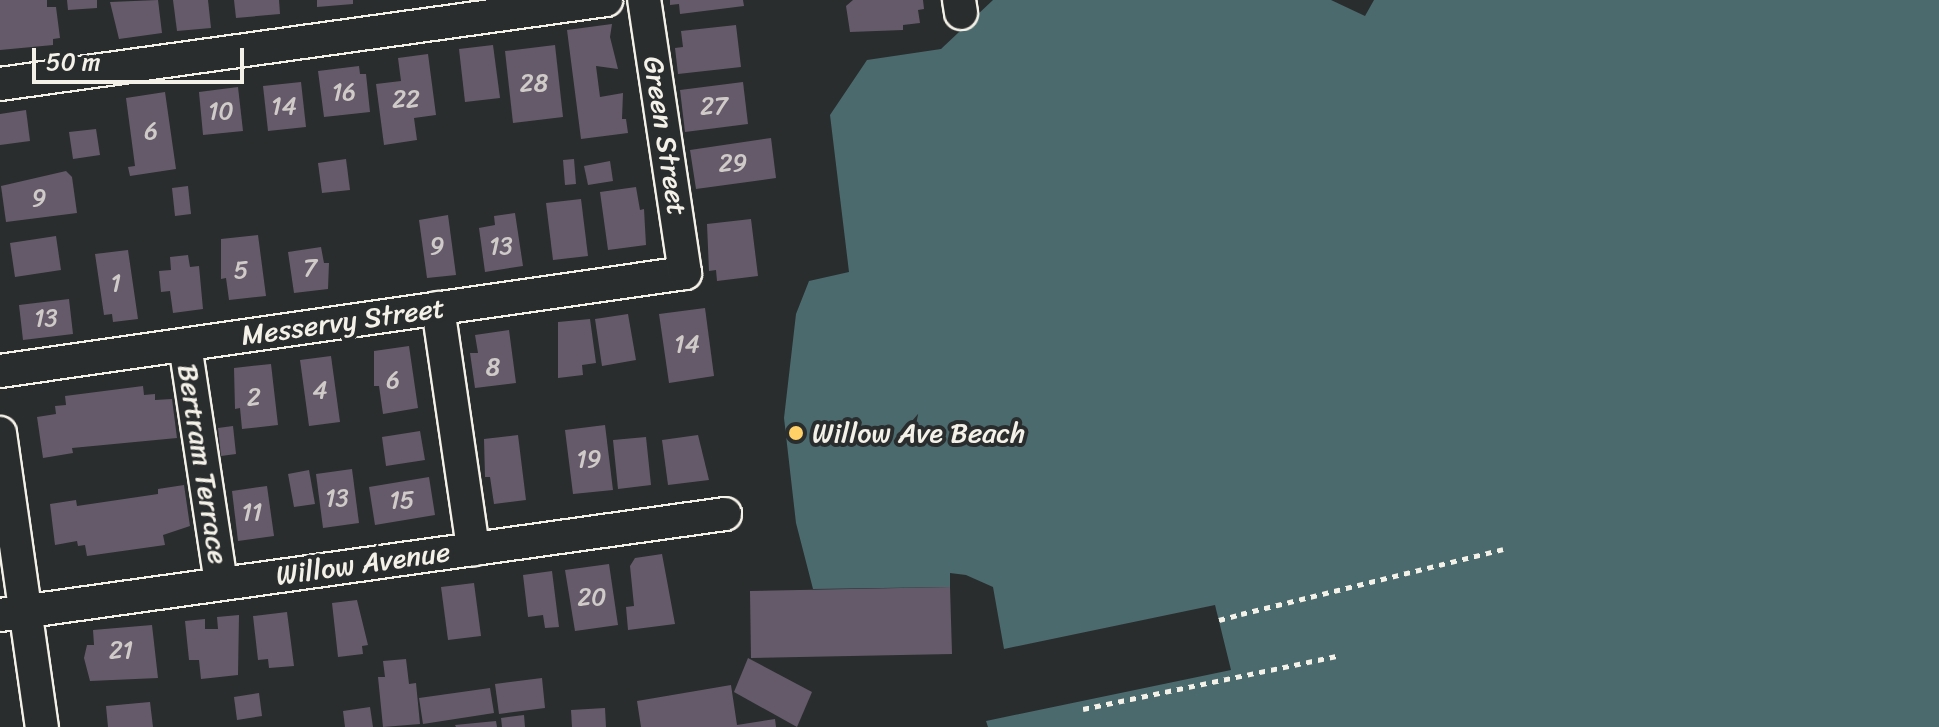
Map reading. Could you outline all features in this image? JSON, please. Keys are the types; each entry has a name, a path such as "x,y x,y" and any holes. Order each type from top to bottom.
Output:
{"street":[{"path":"0,84 606,0"},
{"name":"Green Street","path":"644,0 685,273"},
{"name":"Messervy Street","path":"0,371 685,273"},
{"path":"438,308 473,549"},
{"name":"Bertram Terrace","path":"185,345 221,583"},
{"path":"0,433 13,613 42,727"},
{"name":"Willow Avenue","path":"13,613 725,514"}],"path":[{"path":"1219,620 1503,549"},
{"path":"1083,709 1337,656"},
{"path":"1092,699 1093,704 1131,699"}],"water":[{"path":"993,0 1331,0 1365,16 1374,0 1939,0 1939,727 988,727 986,721 1231,670 1215,605 1004,649 993,587 966,575 950,573 950,587 813,589 796,523 784,418 796,314 809,281 849,272 830,115 867,60 941,49"}],"building":[{"path":"0,0 47,0 47,7 56,7 60,38 53,39 53,45 0,50"},
{"path":"67,0 97,0 97,8 68,10"},
{"path":"158,0 162,33 119,39 110,2"},
{"path":"173,0 208,0 211,28 177,31"},
{"path":"234,0 279,0 280,14 236,18"},
{"path":"317,0 353,0 353,4 317,7"},
{"path":"670,0 743,0 744,6 680,14 679,4 670,5"},
{"path":"853,0 923,0 924,9 918,10 920,23 903,25 903,30 850,32 846,6"},
{"path":"612,24 610,37 618,69 596,66 600,97 623,93 622,119 626,119 628,133 581,139 567,30"},
{"path":"736,25 741,67 678,74 675,48 683,47 681,31"},
{"path":"493,45 500,98 465,102 459,49"},
{"path":"555,45 563,117 513,123 505,51"},
{"path":"428,54 436,115 414,118 417,140 384,145 376,84 401,81 398,58"},
{"path":"359,66 360,74 366,74 370,112 324,117 318,71"},
{"path":"301,82 306,127 268,131 263,86"},
{"path":"743,82 748,124 685,132 680,90"},
{"path":"238,87 243,131 203,135 199,92"},
{"path":"165,92 176,169 130,176 128,167 135,166 126,98"},
{"path":"26,110 30,141 0,145 0,114"},
{"path":"96,129 100,155 73,159 69,132"},
{"path":"771,138 776,178 696,189 690,150"},
{"path":"346,159 350,190 322,193 318,163"},
{"path":"574,159 576,184 565,185 563,160"},
{"path":"610,161 613,181 588,185 584,166"},
{"path":"66,171 72,177 77,213 6,222 1,186"},
{"path":"188,186 191,214 175,216 172,188"},
{"path":"636,187 640,210 644,209 646,245 608,250 600,192"},
{"path":"581,199 588,256 553,260 546,203"},
{"path":"515,213 523,266 485,272 479,228 495,225 494,216"},
{"path":"448,215 456,275 427,278 419,220"},
{"path":"751,219 758,276 717,281 716,270 709,271 707,224"},
{"path":"258,235 266,296 229,300 226,278 221,279 221,239"},
{"path":"56,236 61,270 15,277 10,243"},
{"path":"321,247 324,263 329,263 328,289 294,293 288,252"},
{"path":"128,250 138,319 113,322 112,314 104,315 95,254"},
{"path":"188,255 190,267 199,266 203,309 173,313 170,291 161,292 159,271 171,270 170,257"},
{"path":"69,299 73,334 23,340 19,305"},
{"path":"705,308 714,376 669,383 659,314"},
{"path":"628,314 636,360 602,366 595,319"},
{"path":"590,319 596,363 582,365 583,375 558,378 558,322"},
{"path":"509,330 516,383 475,388 470,353 478,353 475,335"},
{"path":"409,346 418,408 383,414 379,386 374,386 374,351"},
{"path":"331,356 340,422 309,426 300,360"},
{"path":"271,364 278,425 242,429 240,408 235,409 234,368"},
{"path":"143,386 144,395 155,394 155,400 172,399 177,438 72,448 73,453 43,458 37,417 56,414 55,406 66,405 65,396"},
{"path":"605,425 613,490 573,494 565,430"},
{"path":"233,426 236,454 221,456 218,428"},
{"path":"420,431 425,460 386,466 382,437"},
{"path":"518,435 526,500 494,504 490,477 485,477 484,439"},
{"path":"698,435 709,480 668,485 662,440"},
{"path":"646,437 651,485 618,489 613,440"},
{"path":"352,469 359,523 323,528 316,474"},
{"path":"309,470 315,504 294,507 288,474"},
{"path":"429,477 435,515 375,525 369,487"},
{"path":"184,485 190,526 163,535 165,545 87,556 85,545 78,546 77,541 55,545 50,504 76,500 77,506 158,494 158,489"},
{"path":"267,486 274,536 238,541 232,491"},
{"path":"662,554 675,624 628,630 626,607 634,606 630,566 635,558"},
{"path":"609,564 618,625 575,631 565,570"},
{"path":"552,571 559,627 545,628 543,615 528,617 523,575"},
{"path":"474,583 481,636 448,640 441,587"},
{"path":"950,587 952,654 751,658 750,591"},
{"path":"357,600 368,645 362,646 363,654 338,657 332,603"},
{"path":"287,612 294,666 269,668 268,659 258,660 253,616"},
{"path":"239,615 238,675 201,679 199,660 189,660 185,621 205,619 205,629 218,629 217,617"},
{"path":"152,625 158,678 90,681 84,658 87,645 94,645 93,630"},
{"path":"748,658 812,692 797,727 734,692"},
{"path":"406,659 409,684 416,683 420,724 383,727 378,677 385,677 383,661"},
{"path":"542,678 545,708 499,714 495,684"},
{"path":"731,685 737,725 775,719 776,727 641,727 637,701"},
{"path":"490,688 494,713 423,724 419,698"},
{"path":"259,693 262,716 237,720 234,697"},
{"path":"150,702 153,727 108,727 106,706"},
{"path":"370,707 373,727 345,727 343,711"},
{"path":"605,708 606,727 572,727 571,710"},
{"path":"524,715 525,727 502,727 501,718"},
{"path":"496,721 497,727 455,725"}],"place":[{"name":"Willow Ave Beach","path":"796,433"}]}
